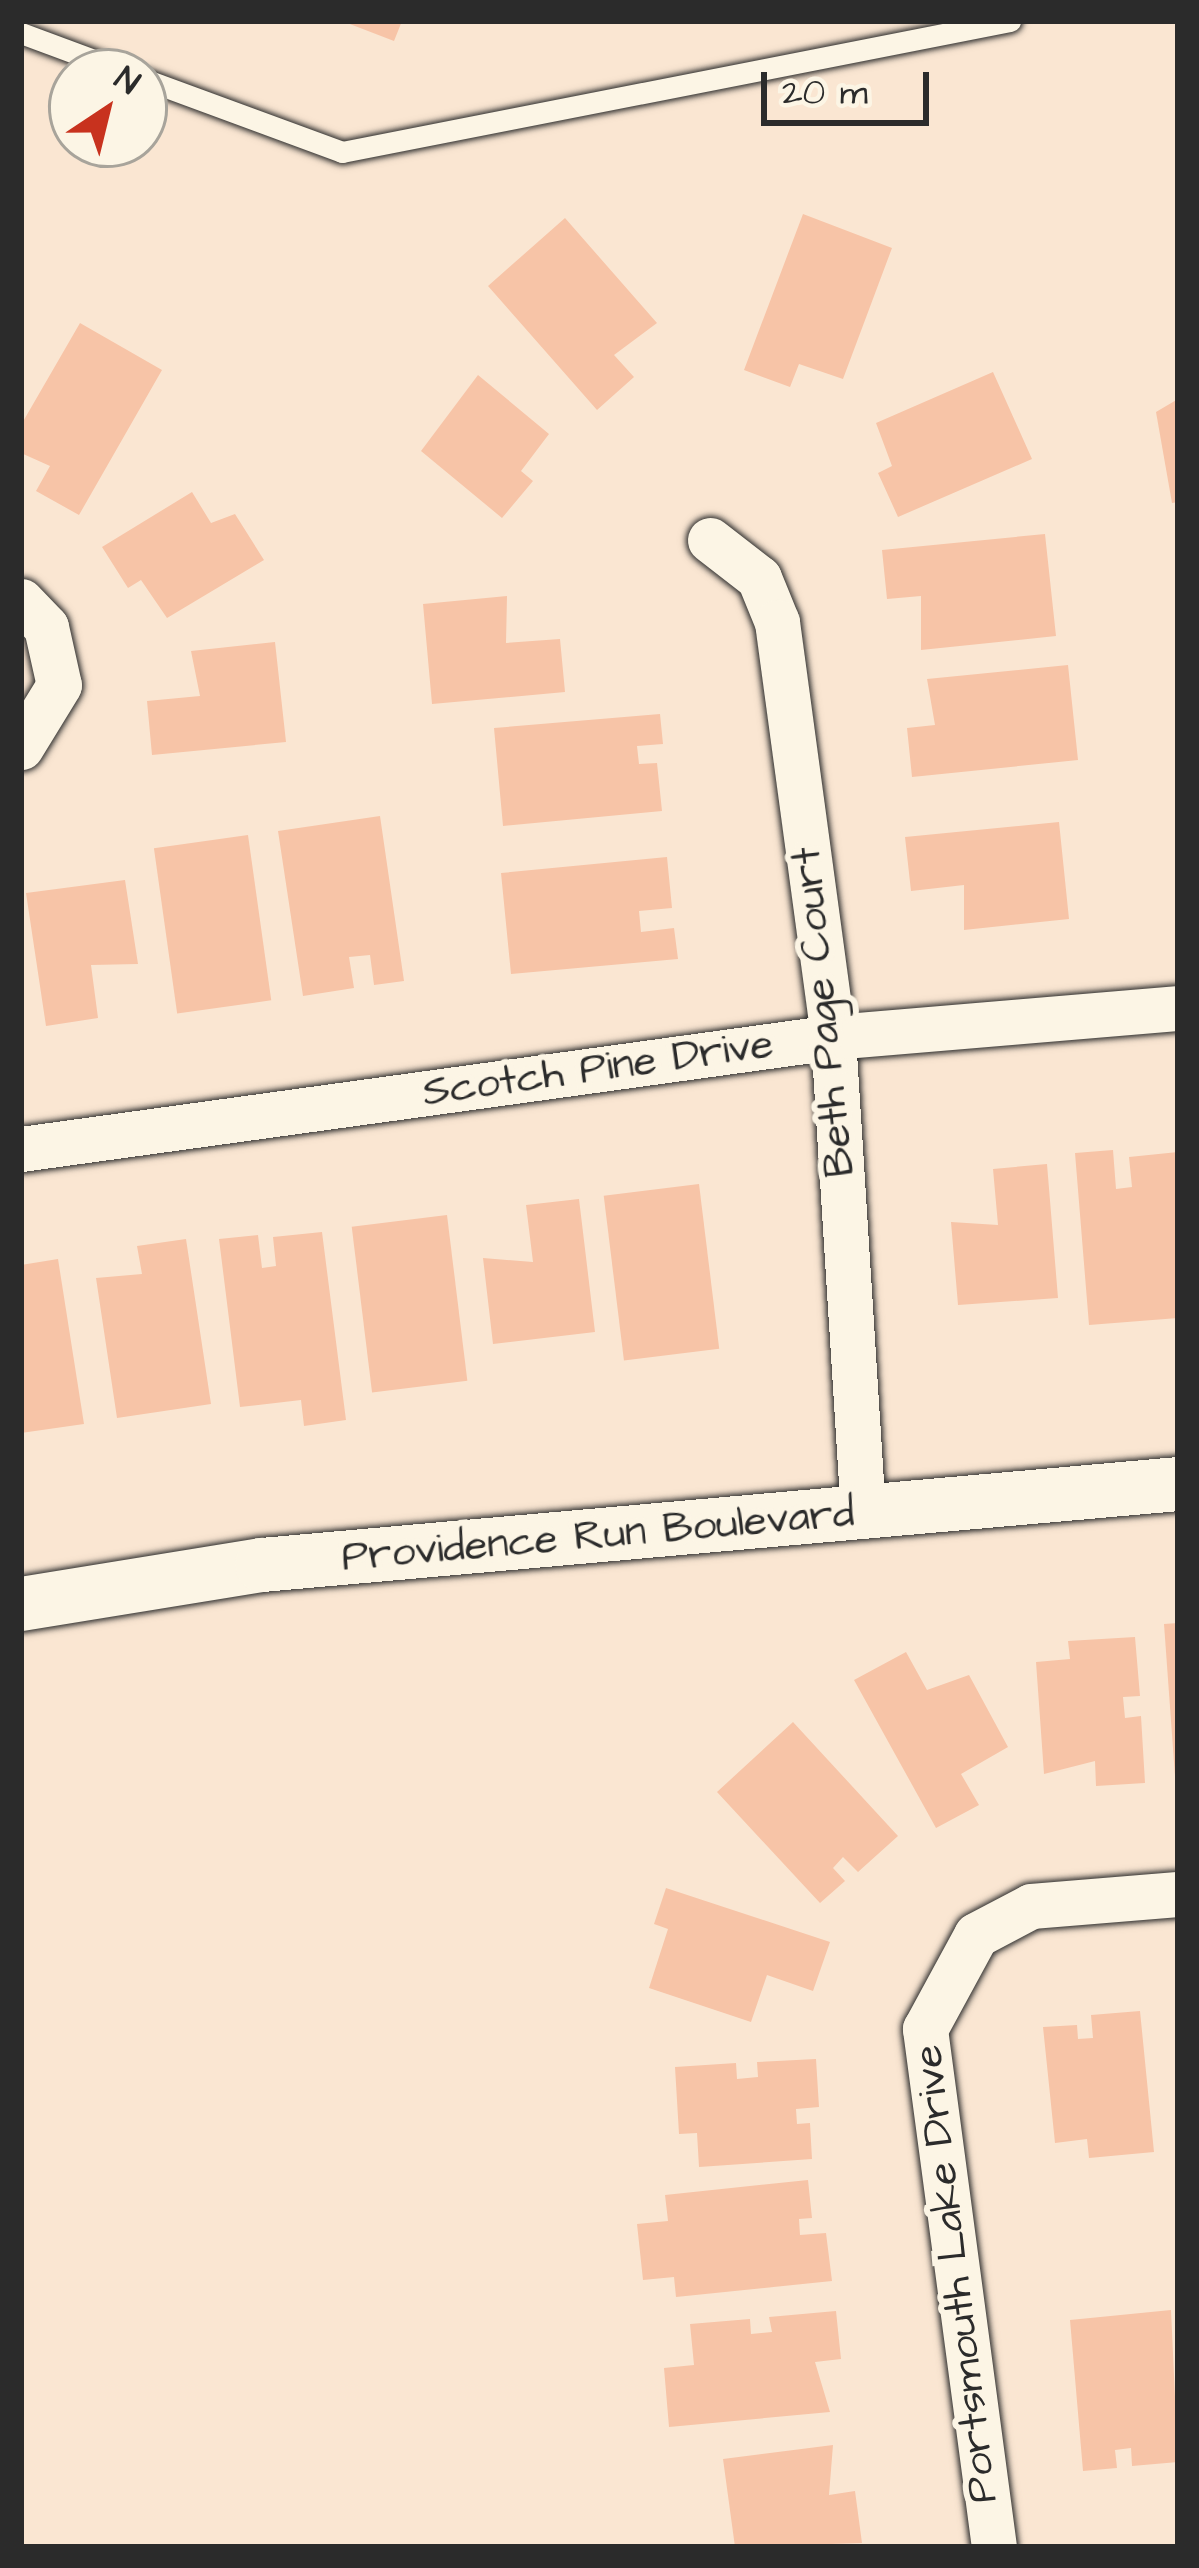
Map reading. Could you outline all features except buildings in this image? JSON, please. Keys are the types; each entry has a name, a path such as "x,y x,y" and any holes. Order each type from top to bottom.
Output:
{"street":[{"name":"Beth Page Court","path":"710,540 759,578 777,622 833,1037 863,1514"},
{"path":"21,601 46,627 59,685 21,747"},
{"name":"Scotch Pine Drive","path":"21,1149 833,1037 1178,1008"},
{"name":"Providence Run Boulevard","path":"21,1604 262,1565 1178,1484"},
{"name":"Portsmouth Lake Drive","path":"994,2547 925,2029 976,1935 1012,1916 1178,1894"}],"lane":[{"path":"168,88 342,152 1010,21"},
{"path":"21,33 61,48"}]}
